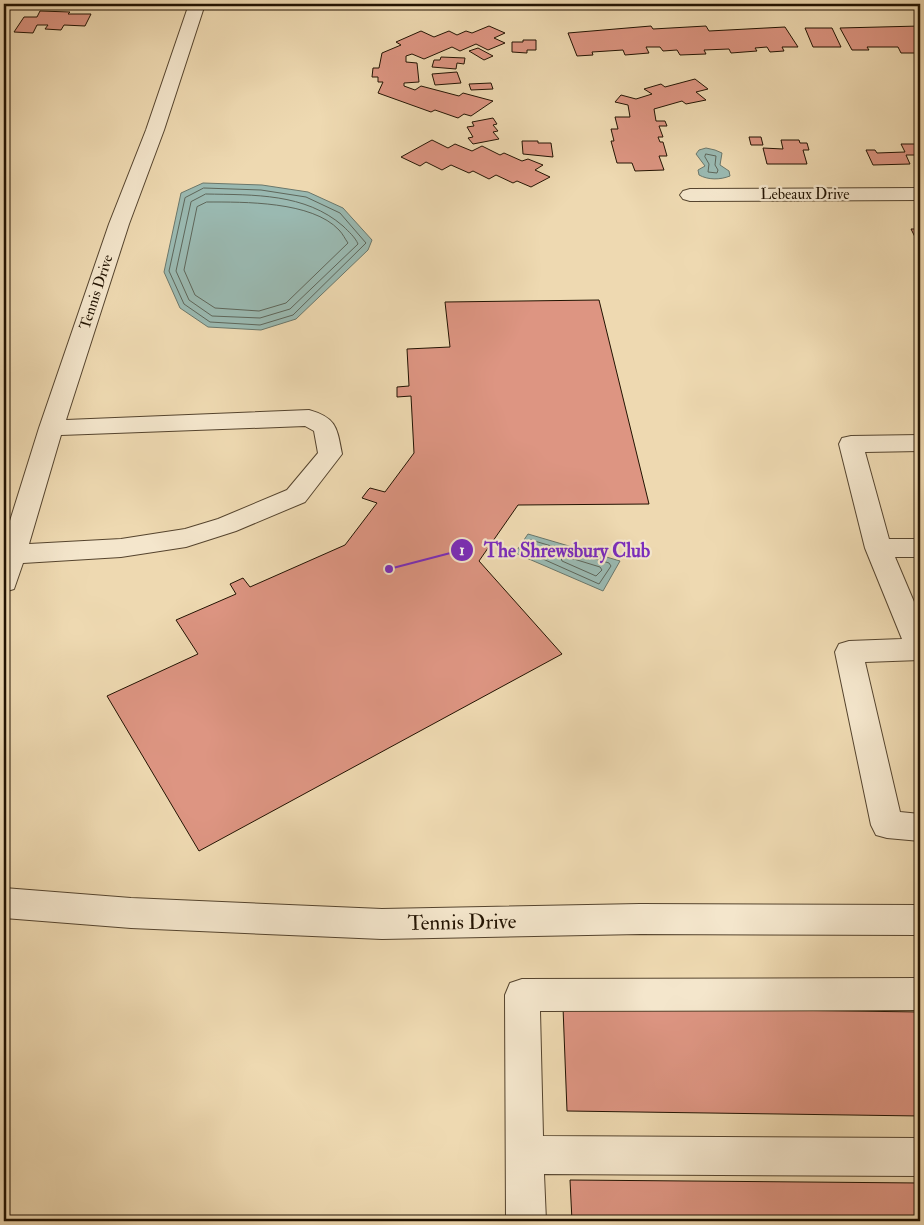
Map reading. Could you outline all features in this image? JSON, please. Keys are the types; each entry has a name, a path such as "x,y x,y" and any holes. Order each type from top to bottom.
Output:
{"street":[{"name":"Tennis Drive","path":"4,582 51,428 119,224 155,130 197,4"},
{"name":"Lebeaux Drive","path":"690,195 920,194"},
{"path":"12,554 121,548 186,538 227,525 296,496 330,454 325,427 308,418 51,428"},
{"path":"920,443 850,444 878,548 920,649 849,652 887,825 920,827"},
{"path":"878,548 920,548"},
{"name":"Tennis Drive","path":"4,904 131,913 382,924 640,918 920,920"},
{"path":"526,1221 522,995 920,994"},
{"path":"525,1155 920,1157"}],"water":[{"path":"706,148 722,153 720,165 729,171 730,176 714,179 699,175 698,170 705,166 696,154 699,150"},
{"path":"203,183 262,185 308,192 343,208 372,240 368,250 296,319 261,330 208,327 180,308 164,272 181,193"},
{"path":"528,534 620,561 603,591 515,553"}],"building":[{"path":"40,11 91,14 85,26 64,25 61,30 45,29 48,25 37,25 33,33 14,32 24,17 37,17"},
{"path":"489,26 505,33 494,38 505,43 488,50 476,44 460,51 452,47 424,59 412,54 406,56 406,62 417,63 419,82 404,83 404,86 415,90 421,86 459,96 463,93 493,101 471,116 464,114 458,118 435,110 431,112 378,93 383,82 378,82 378,77 372,77 373,68 379,68 382,53 401,45 396,42 421,31 434,37 449,31 457,35 466,31 472,33"},
{"path":"651,26 653,29 706,26 709,31 785,27 798,47 782,47 784,51 770,52 767,47 755,48 757,51 731,53 729,49 704,50 706,54 680,55 677,50 663,51 660,47 646,47 649,53 625,55 623,50 592,52 593,55 577,56 568,33"},
{"path":"920,26 920,53 901,53 898,47 867,47 869,50 852,50 840,28"},
{"path":"805,28 832,28 841,47 813,47"},
{"path":"523,40 536,40 536,50 527,50 527,53 512,52 512,42 523,42"},
{"path":"478,48 493,56 484,60 469,51"},
{"path":"441,57 465,58 464,64 457,63 456,69 432,67 434,60 440,60"},
{"path":"457,72 461,83 435,85 432,74"},
{"path":"695,79 708,89 696,92 706,100 686,104 682,101 654,109 656,121 665,121 667,126 659,126 663,137 658,137 660,142 663,142 667,156 659,156 664,170 635,171 632,163 617,163 611,141 614,141 611,129 618,129 615,117 630,117 628,105 615,102 621,95 636,99 652,94 644,89 661,84 665,87"},
{"path":"491,83 493,89 471,90 469,84"},
{"path":"493,118 497,124 493,125 498,131 493,132 499,139 473,144 468,138 473,137 467,127 474,126 472,122"},
{"path":"749,137 761,137 763,145 751,145"},
{"path":"432,140 448,148 455,144 472,151 482,146 500,155 504,153 522,161 528,159 543,165 535,170 550,177 531,187 517,181 513,183 496,175 489,179 473,171 469,173 451,165 442,170 426,162 420,166 401,157"},
{"path":"781,140 799,140 800,143 807,143 809,150 803,150 807,164 767,164 763,148 783,149"},
{"path":"522,141 551,143 553,157 523,154"},
{"path":"901,144 920,144 920,155 906,155 910,164 873,165 866,150 875,150 877,153 905,152"},
{"path":"911,229 920,229 920,247"},
{"path":"599,300 649,504 518,505 479,561 562,654 199,851 107,696 198,654 176,620 236,594 230,584 243,578 250,587 345,545 377,503 362,498 368,490 370,488 385,492 414,453 411,396 397,397 397,387 409,386 407,349 450,347 445,302"},
{"path":"563,1007 920,1012 920,1116 567,1111"},
{"path":"570,1180 920,1183 920,1221 572,1221"}],"place":[{"name":"The Shrewsbury Club","path":"389,569"}]}
